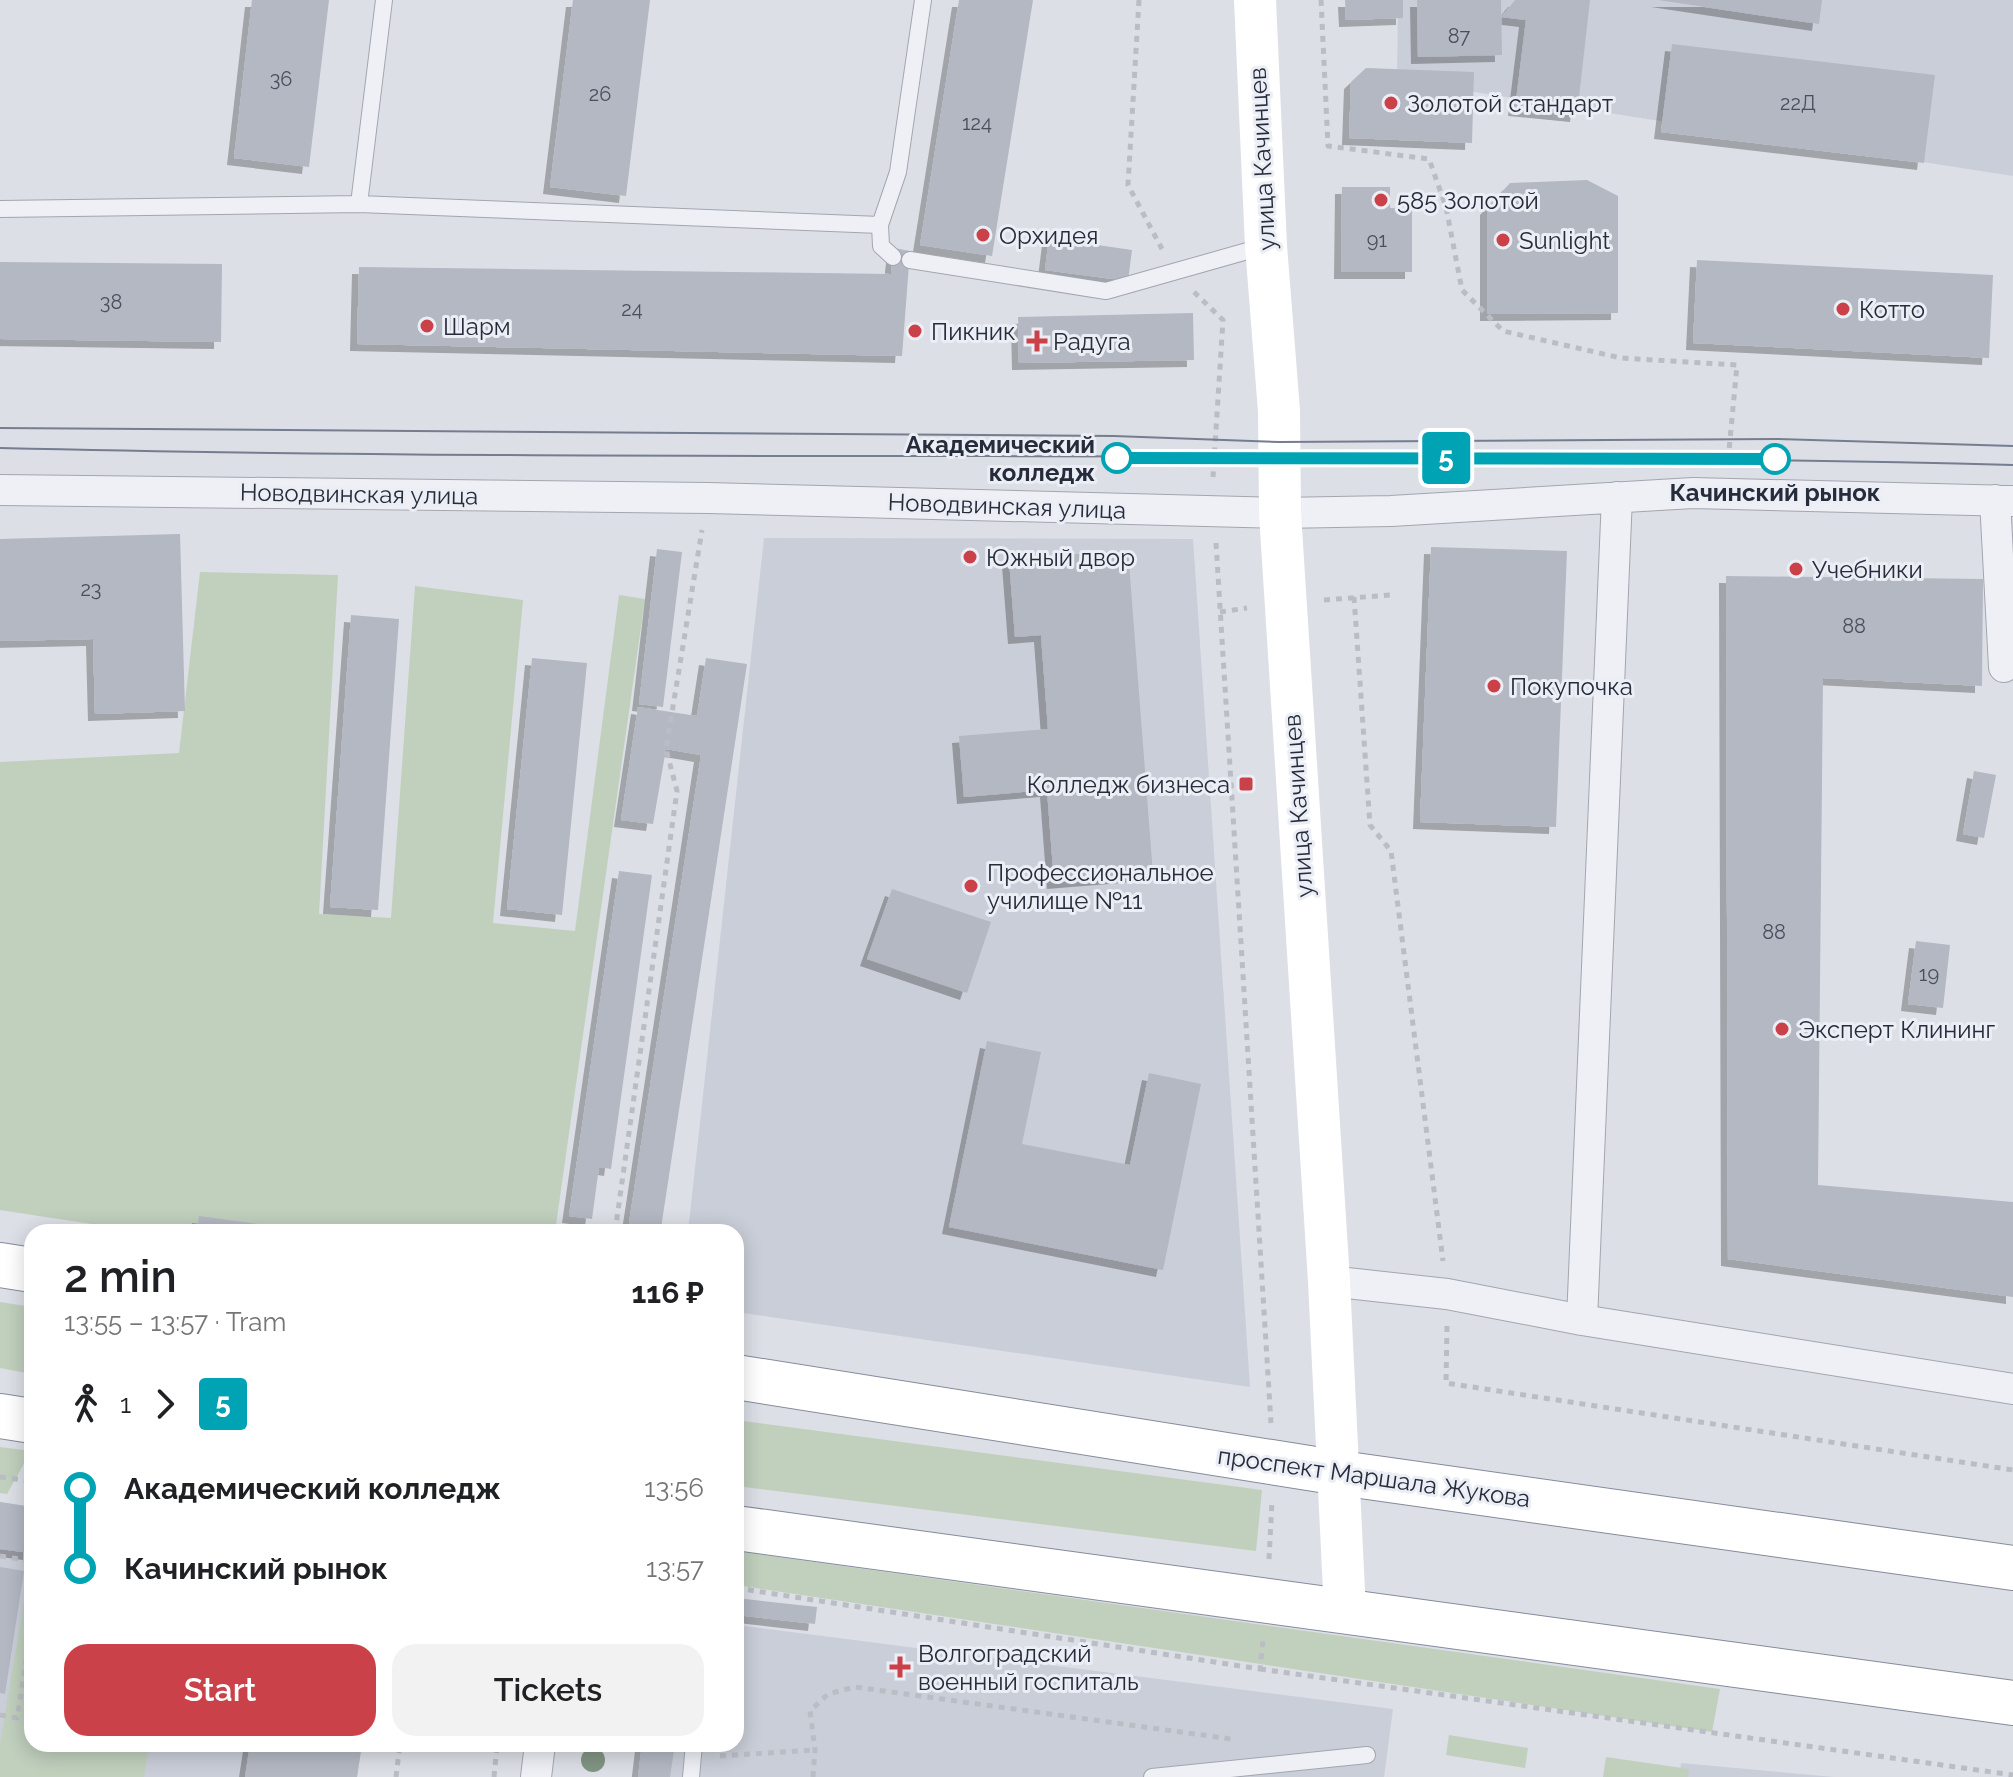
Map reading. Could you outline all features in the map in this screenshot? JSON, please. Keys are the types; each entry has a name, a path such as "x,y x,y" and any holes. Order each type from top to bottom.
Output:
{"highway":[{"path":"0,1265 24,1269"},
{"name":"проспект Маршала Жукова","path":"744,1378 1340,1473 2013,1568"},
{"path":"0,1416 24,1420"},
{"path":"744,1529 2013,1703"}],"main road":[{"name":"улица Качинцев","path":"1255,0 1266,246 1279,411 1280,513 1329,1281 1345,1612"}],"street":[{"name":"Новодвинская улица","path":"0,490 708,498 1280,513 1391,511 1617,497 1727,494 2004,500"},
{"path":"1582,1320 1617,497"},
{"path":"2004,500 2004,667"},
{"path":"1329,1281 1447,1294 1582,1320 2013,1389"},
{"path":"536,1777 539,1752"}],"lane":[{"path":"359,204 384,0"},
{"path":"923,0 898,172 880,225 881,246 902,259 1106,291 1266,246"},
{"path":"0,209 359,204 880,225"},
{"path":"691,1777 694,1752"},
{"path":"1152,1777 1367,1755"}],"path":[{"path":"1321,0 1328,146 1429,159 1446,207 1462,290 1503,331 1621,358 1737,365 1727,494"},
{"path":"616,1224 677,791 666,749 708,498"},
{"path":"1213,512 1274,1463 1260,1669"},
{"path":"1354,597 1370,825 1391,851 1447,1294 1446,1383 2013,1470"},
{"path":"0,1477 24,1480"},
{"path":"0,1556 24,1560"},
{"path":"744,1589 1260,1669 2013,1775"},
{"path":"0,1715 17,1718 24,1674"},
{"path":"813,1777 815,1750 810,1711 828,1694 855,1687 1245,1741 1242,1768"},
{"path":"744,1751 815,1750"},
{"path":"396,1777 399,1752"},
{"path":"494,1777 496,1752"}],"shaded area":[{"path":"1398,0 2013,0 2013,176 1397,80"},
{"name":"Профессиональное училище №11","path":"764,538 1193,539 1250,1387 744,1313 744,1224 689,1224"},
{"path":"0,1502 24,1506 24,1752 361,1752 357,1777 0,1777"},
{"name":"Волгоградский военный госпиталь","path":"744,1626 1393,1709 1384,1777 638,1777 641,1752 744,1752"},
{"path":"1681,1763 1834,1777 1679,1777"}],"green space":[{"path":"200,572 338,575 319,914 391,918 415,586 523,600 493,923 575,931 619,595 645,599 556,1224 92,1224 0,1210 0,762 179,753"},
{"path":"0,1302 24,1306 24,1372 0,1368"},
{"path":"744,1421 1262,1490 1256,1551 744,1487"},
{"path":"0,1447 24,1450 24,1464 7,1494 0,1493"},
{"path":"744,1552 1720,1689 1712,1732 744,1586"},
{"path":"24,1602 24,1752 148,1752 144,1777 0,1777 0,1743"},
{"path":"1449,1735 1528,1748 1525,1768 1446,1755"},
{"path":"1606,1757 1689,1769 1688,1777 1603,1777"}],"building":[{"path":"252,0 329,0 309,167 234,158"},
{"path":"573,0 650,0 626,196 550,187"},
{"path":"959,0 1033,0 992,256 920,245"},
{"path":"1345,0 1403,0 1403,18 1346,20"},
{"path":"1417,0 1501,0 1502,55 1418,57"},
{"path":"1515,0 1590,0 1577,115 1515,109 1526,20 1501,17"},
{"path":"1658,0 1822,0 1819,24"},
{"path":"1672,44 1935,75 1924,163 1661,132"},
{"path":"1366,68 1474,72 1472,143 1349,138 1351,82"},
{"path":"1587,180 1618,196 1618,313 1487,314 1487,208 1510,183"},
{"path":"1342,187 1390,187 1390,208 1412,209 1412,272 1341,272"},
{"path":"1049,238 1132,250 1128,281 1045,270"},
{"path":"894,248 910,251 902,356 357,344 359,267 891,274"},
{"name":"Котто","path":"1697,260 1993,275 1989,358 1693,343"},
{"path":"0,262 222,264 221,342 0,339"},
{"path":"1193,313 1194,360 1019,363 1018,317"},
{"path":"180,534 185,711 95,714 93,639 0,641 0,539"},
{"name":"Покупочка","path":"1431,547 1567,551 1556,827 1420,822"},
{"path":"657,549 682,552 663,707 639,704"},
{"path":"1128,550 1153,874 1054,882 1047,790 964,797 959,736 1048,729 1041,635 1015,637 1009,559"},
{"path":"1726,576 1983,579 1982,686 1823,678 1818,1185 2013,1202 2013,1297 1728,1259"},
{"path":"351,615 399,619 378,910 330,907"},
{"path":"532,658 587,663 562,915 507,909"},
{"path":"706,658 747,664 662,1224 635,1224 629,1223 701,755 666,749 653,824 621,820 638,707 697,716"},
{"path":"1974,771 1996,775 1984,838 1963,834"},
{"path":"619,871 652,875 611,1169 599,1167 592,1219 569,1216"},
{"path":"892,889 991,922 967,993 867,959"},
{"path":"1916,941 1950,945 1943,1008 1908,1004"},
{"path":"987,1041 1041,1052 1022,1144 1130,1165 1149,1073 1201,1084 1163,1270 949,1227"},
{"path":"199,1216 258,1224 198,1224"},
{"path":"0,1502 24,1506 24,1552 0,1549"},
{"path":"0,1567 24,1571 5,1694 0,1693"},
{"path":"744,1599 817,1607 815,1624 744,1616"},
{"path":"249,1752 361,1752 357,1777 245,1777"},
{"path":"641,1752 674,1752 670,1777 638,1777"}],"tram line":[{"path":"0,428 1114,436 1279,442 1777,439 2013,446"},
{"path":"0,448 503,455 1510,457 2013,465"},
{"name":"5","path":"1117,458 1775,459"}],"place":[{"name":"Золотой стандарт","path":"1391,103"},
{"name":"585 Золотой","path":"1381,200"},
{"name":"Орхидея","path":"983,235"},
{"name":"Sunlight","path":"1503,240"},
{"name":"Котто","path":"1843,309"},
{"name":"Шарм","path":"427,326"},
{"name":"Пикник","path":"915,331"},
{"name":"Радуга","path":"1037,341"},
{"name":"Академический колледж","path":"1117,458"},
{"name":"Качинский рынок","path":"1775,459"},
{"name":"Южный двор","path":"970,557"},
{"name":"Учебники","path":"1796,569"},
{"name":"Покупочка","path":"1494,686"},
{"name":"Колледж бизнеса","path":"1246,784"},
{"name":"Профессиональное училище №11","path":"971,886"},
{"name":"Эксперт Клининг","path":"1782,1029"},
{"name":"Волгоградский военный госпиталь","path":"900,1667"}]}
